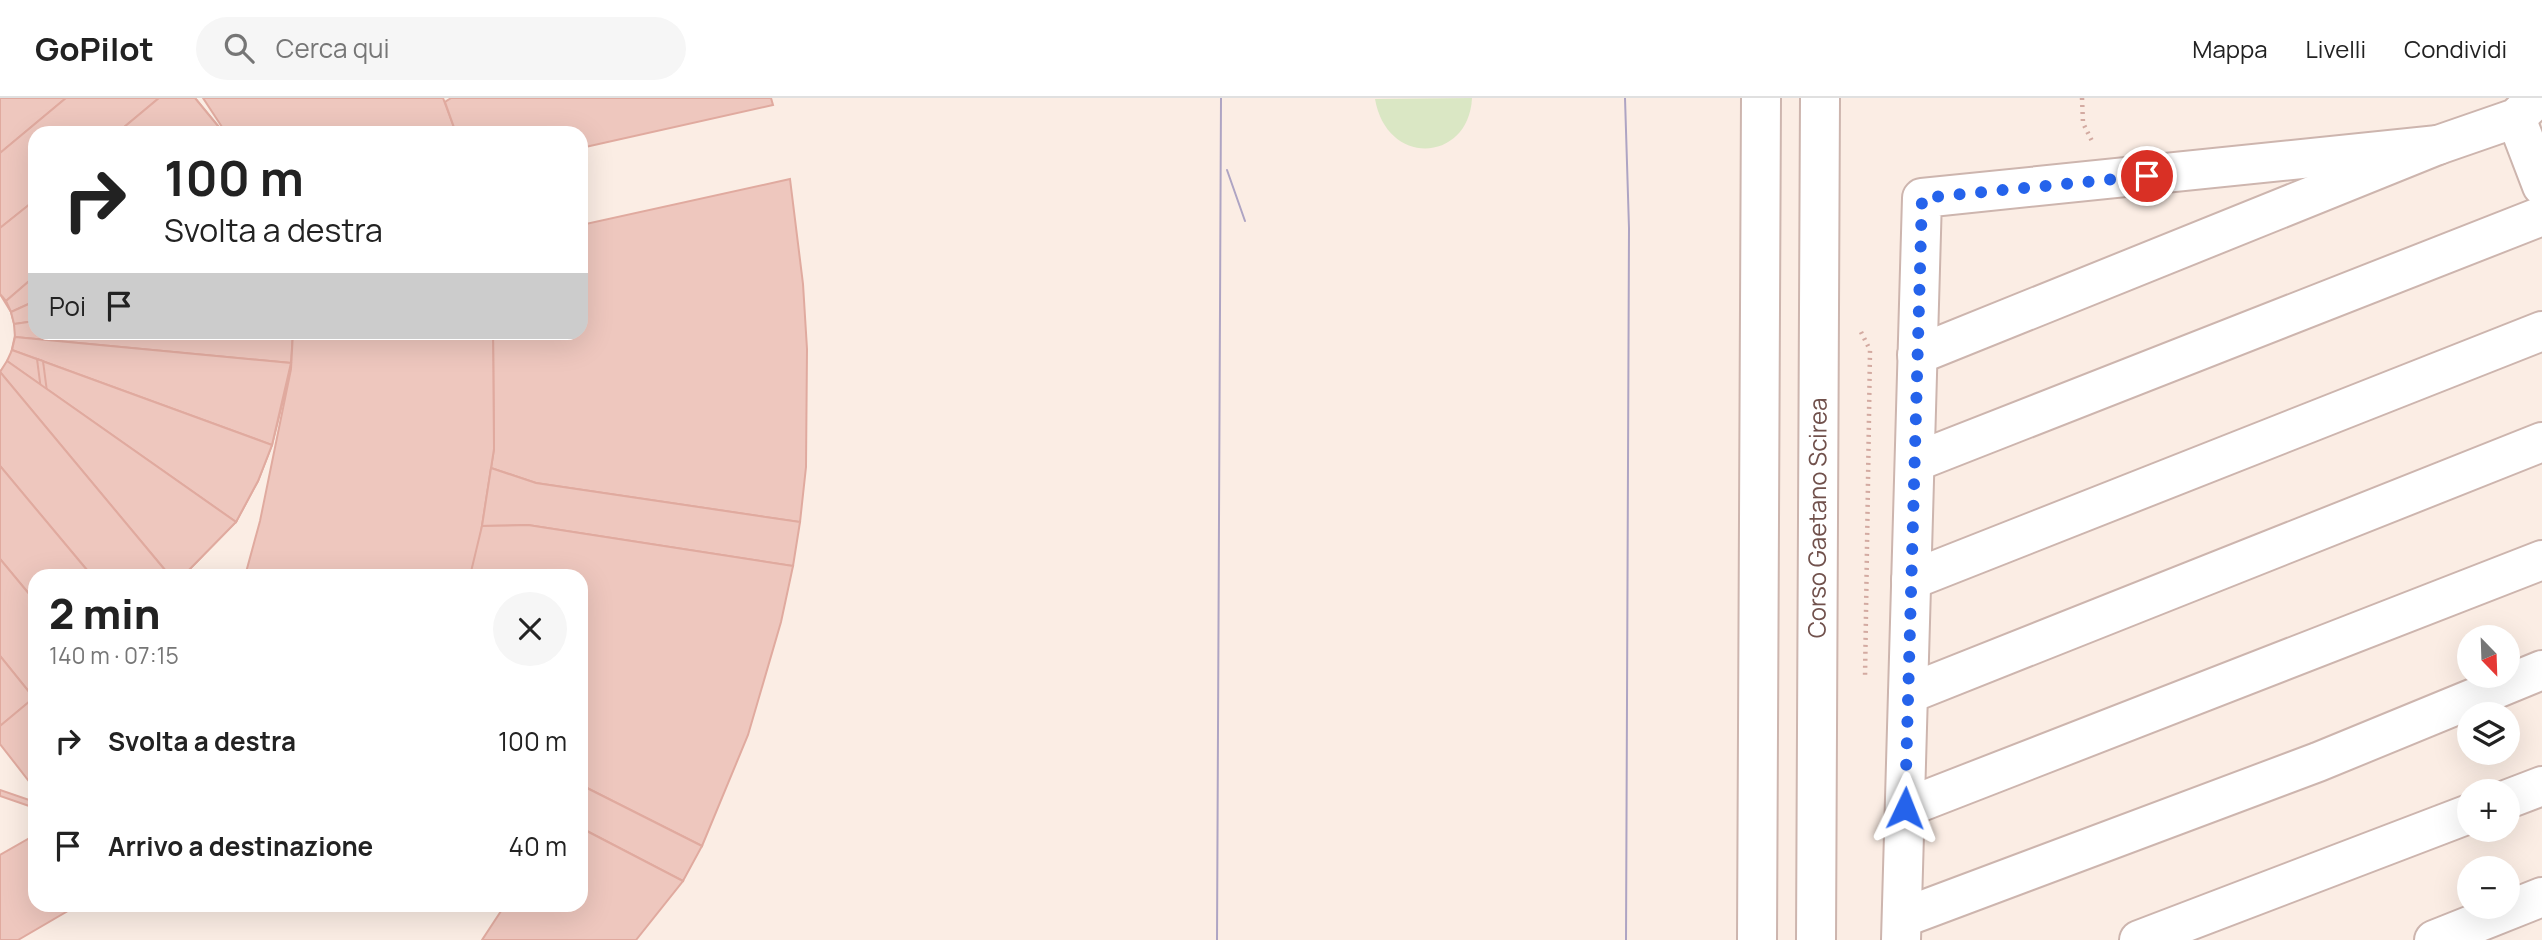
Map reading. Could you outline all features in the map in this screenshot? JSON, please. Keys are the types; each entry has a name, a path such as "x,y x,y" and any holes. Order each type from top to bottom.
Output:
{"street":[{"path":"1757,940 1761,98"},
{"name":"Corso Gaetano Scirea","path":"1816,940 1820,98"},
{"path":"1917,355 2526,108 2542,186"},
{"path":"2438,145 1922,198 1902,929 2542,670"},
{"path":"1915,462 2542,216"},
{"path":"1911,580 2542,331"},
{"path":"1908,694 2542,442"},
{"path":"1905,808 2542,559"},
{"path":"2520,794 2542,786"},
{"path":"2139,940 2457,819"},
{"path":"2434,940 2542,897"}],"path":[{"path":"1860,330 1870,350 1865,680"}],"green space":[{"path":"1472,98 1467,119 1457,135 1443,145 1427,148 1410,146 1395,137 1382,121 1375,99"}],"building":[{"path":"0,98 195,98 218,126 28,126 28,340 293,340 291,369 272,445 258,481 236,522 190,569 28,569 28,703 0,726 0,372 10,358 16,331 11,312 0,294"},
{"path":"0,98 66,98 32,126 28,126 28,130 0,153"},
{"path":"66,98 159,98 125,126 32,126"},
{"path":"159,98 195,98 218,126 125,126"},
{"path":"203,98 443,98 453,126 221,126"},
{"path":"451,98 771,98 773,105 588,146 588,126 454,126 445,102"},
{"path":"28,130 28,206 0,228 0,153"},
{"path":"790,179 803,284 807,349 806,467 800,522 536,483 491,468 494,449 493,340 588,340 588,223"},
{"path":"28,206 28,282 6,301 0,294 0,228"},
{"path":"28,282 28,304 11,312 6,301"},
{"path":"28,304 28,322 14,324 11,312"},
{"path":"28,322 28,338 15,337 14,324"},
{"path":"15,337 291,363 272,445 12,350"},
{"path":"47,340 292,340 291,363"},
{"path":"293,340 493,340 494,449 479,545 472,569 247,569 260,521 291,369"},
{"path":"12,350 272,445 258,481 236,522 7,361"},
{"path":"37,359 43,361 70,569 64,569"},
{"path":"7,361 236,522 190,569 164,569 0,372"},
{"path":"0,372 164,569 86,569 0,466"},
{"path":"0,466 86,569 28,569 28,593 0,559"},
{"path":"491,468 536,483 800,522 793,566 528,525 482,526"},
{"path":"528,525 793,566 781,622 748,735 702,846 588,789 588,569 472,569 482,526"},
{"path":"0,559 28,593 28,691 0,656"},
{"path":"0,656 28,691 28,703 0,726"},
{"path":"28,703 28,780 0,744 0,726"},
{"path":"588,789 702,846 683,881 588,832"},
{"path":"0,790 28,800 28,806 0,796"},
{"path":"588,832 683,881 636,940 482,940 500,912 588,912"},
{"path":"28,839 28,912 66,912 18,940 0,940 0,855"}],"tram line":[{"path":"1217,940 1221,98"},
{"path":"1625,98 1629,228 1626,940"},
{"path":"1227,170 1245,221"}],"route":[{"path":"1905,808 1922,198 2147,176"}]}
